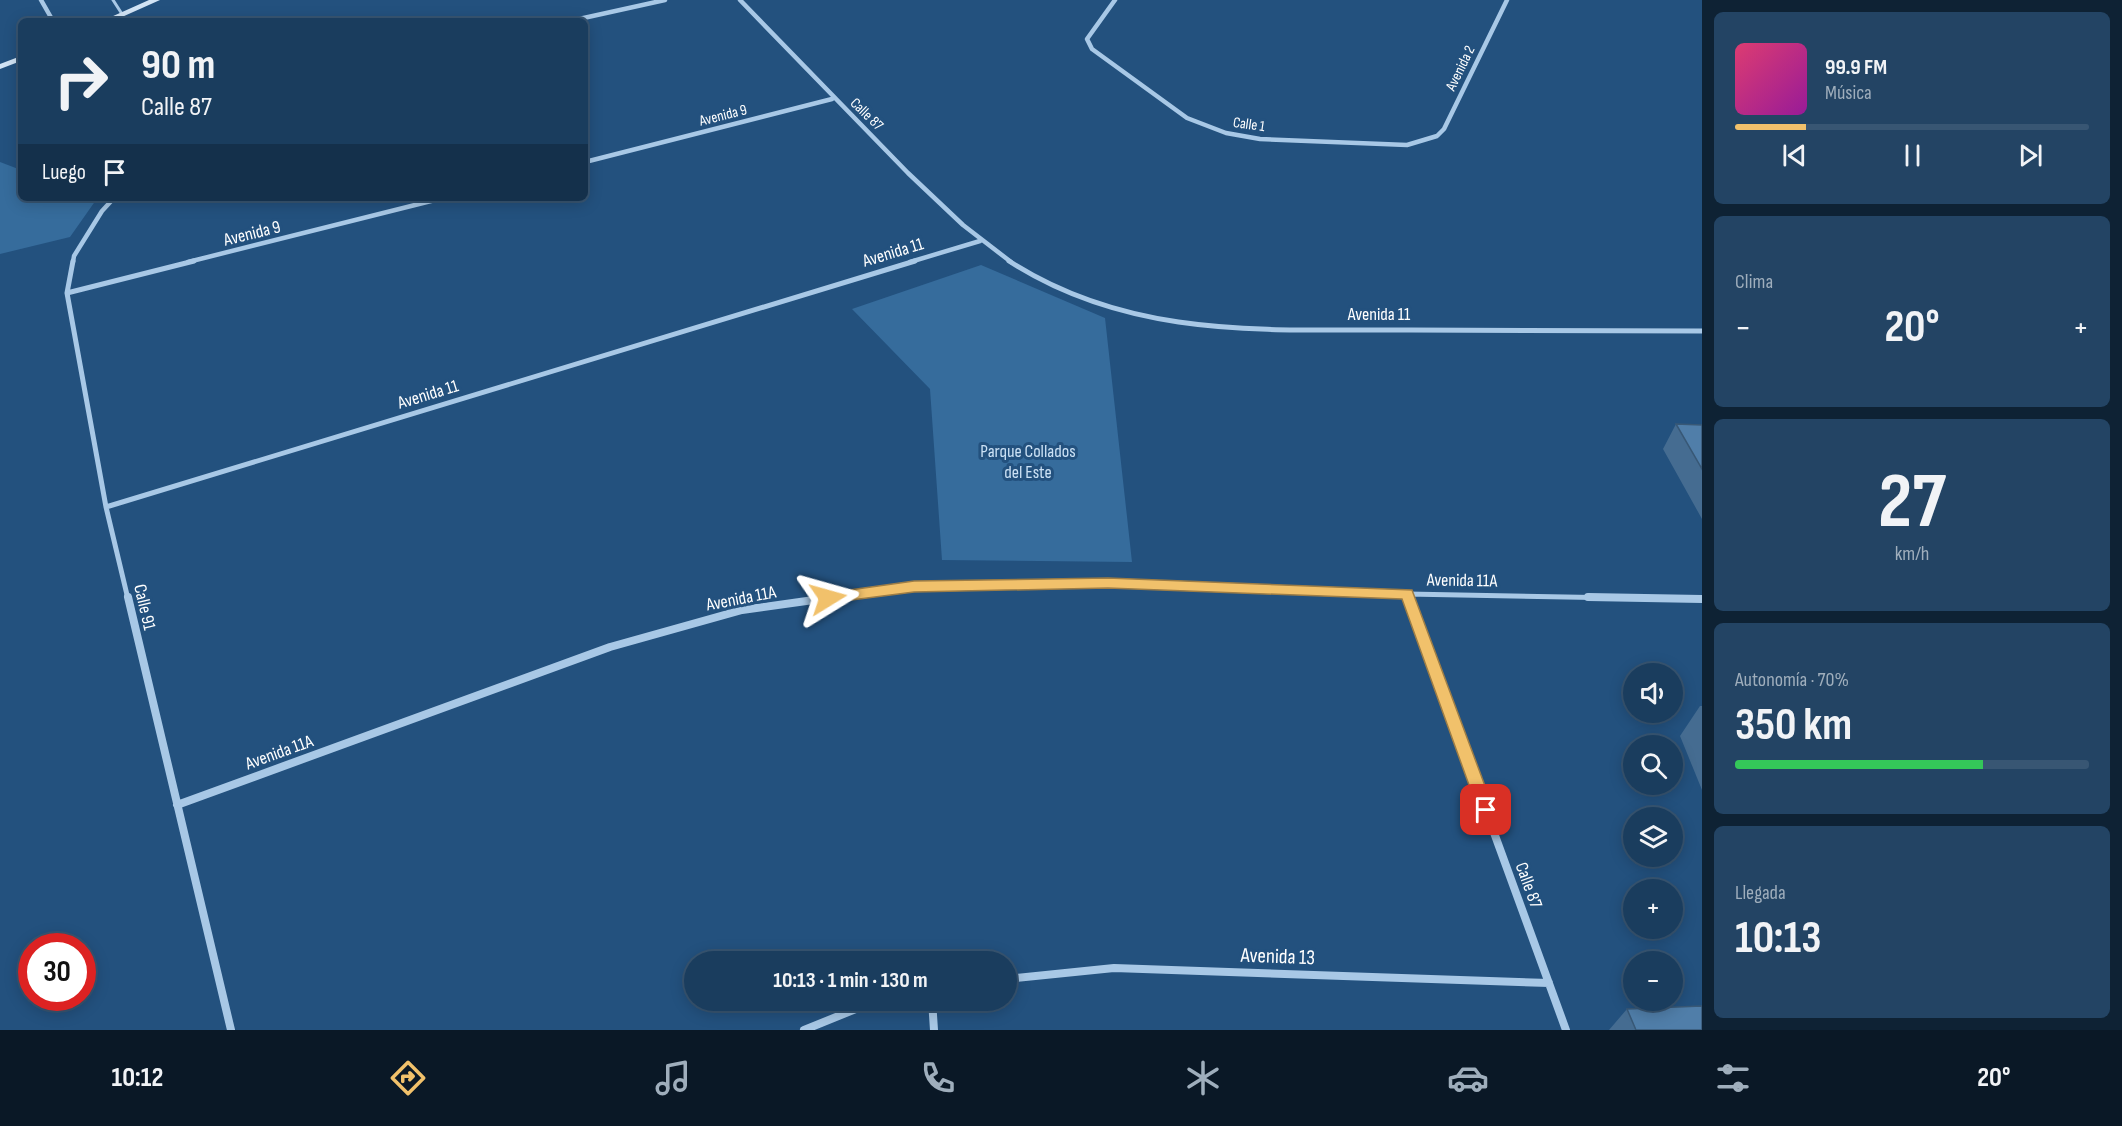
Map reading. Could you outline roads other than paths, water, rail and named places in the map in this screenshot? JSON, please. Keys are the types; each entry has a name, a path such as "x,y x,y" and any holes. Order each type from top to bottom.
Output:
{"main road":[{"path":"113,18 156,0"},
{"path":"0,67 18,59"}],"street":[{"path":"40,0 51,18"},
{"path":"584,18 665,0"},
{"name":"Calle 87","path":"740,0 832,99 980,241"},
{"name":"Calle 1","path":"1115,0 1087,39 1092,50 1187,118 1226,133 1260,139 1407,145 1427,140"},
{"name":"Avenida 2","path":"1427,140 1437,136 1444,129 1507,0"},
{"name":"Avenida 9","path":"588,161 832,99"},
{"name":"Calle 91","path":"111,201 102,211 74,256 67,293 106,507 231,1030"},
{"name":"Avenida 9","path":"67,293 431,201"},
{"name":"Avenida 11","path":"106,507 980,241 1024,271 1066,290 1118,310 1175,323 1227,328 1702,332"},
{"name":"Avenida 11A","path":"177,805 610,647 742,610 926,586 1108,583 1407,594 1702,599"},
{"name":"Calle 87","path":"1407,594 1566,1030"},
{"name":"Avenida 13","path":"1017,978 1114,968 1550,983"},
{"path":"804,1030 851,1011"},
{"path":"933,1011 934,1030"}],"lane":[{"path":"113,0 122,14"}],"park label":[{"name":"Parque Collados del Este","path":"1028,461"}]}
